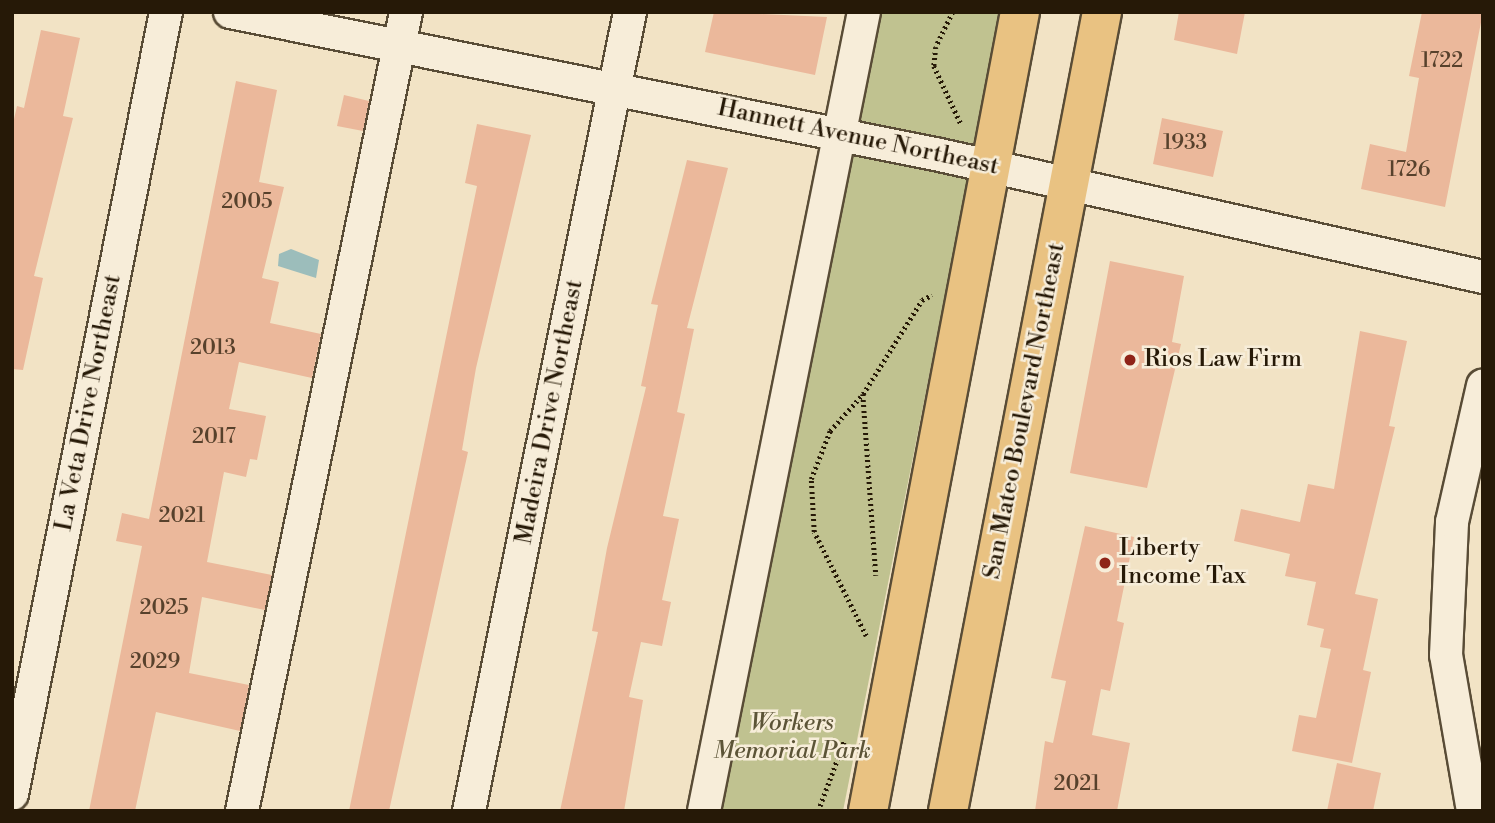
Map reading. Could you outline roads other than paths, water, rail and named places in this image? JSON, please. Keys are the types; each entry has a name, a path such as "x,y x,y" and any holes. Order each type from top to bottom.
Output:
{"main road":[{"path":"867,811 1020,12"},
{"name":"San Mateo Boulevard Northeast","path":"948,811 1102,12"}],"street":[{"name":"La Veta Drive Northeast","path":"12,794 166,12"},
{"name":"Hannett Avenue Northeast","path":"230,12 840,134 1483,277"},
{"path":"242,811 406,12"},
{"name":"Madeira Drive Northeast","path":"469,811 630,12"},
{"path":"704,811 864,12"},
{"path":"1473,811 1446,655 1452,522 1483,385"}],"water":[{"path":"291,249 319,260 316,278 278,266 279,254"}],"place":[{"name":"Rios Law Firm","path":"1130,360"},
{"name":"Liberty Income Tax","path":"1105,563"}],"park label":[{"name":"Workers Memorial Park","path":"792,738"}]}
